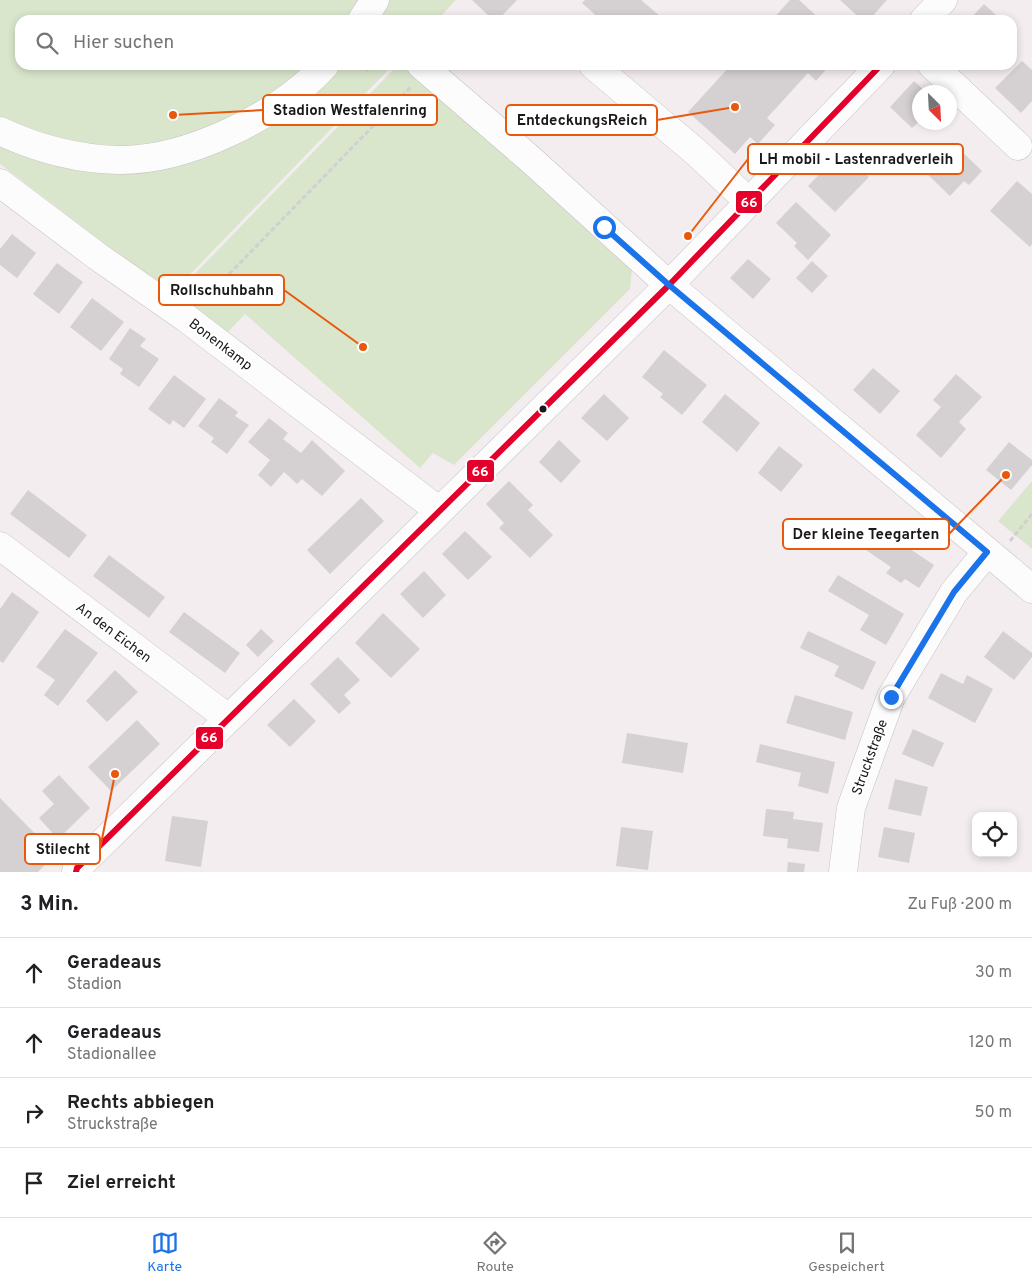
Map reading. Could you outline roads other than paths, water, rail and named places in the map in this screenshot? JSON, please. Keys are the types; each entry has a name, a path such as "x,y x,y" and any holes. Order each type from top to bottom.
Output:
{"street":[{"path":"929,15 943,0"},
{"path":"0,131 23,142 75,155 119,160 163,155 208,142 260,118 310,82 321,70"},
{"path":"426,70 529,158 669,285 1032,589"},
{"path":"599,70 696,153 748,201"},
{"path":"76,872 77,868 438,510 669,285 876,70"},
{"path":"937,70 1018,146"},
{"name":"Bonenkamp","path":"0,183 97,256 186,318 438,510"},
{"name":"An den Eichen","path":"0,546 228,718"},
{"name":"Struckstraße","path":"843,872 851,808 891,697 954,592 991,555"}],"place":[{"name":"EntdeckungsReich","path":"735,107"},
{"name":"Stadion Westfalenring","path":"173,115"},
{"name":"LH mobil - Lastenradverleih","path":"688,236"},
{"name":"Rollschuhbahn","path":"363,347"},
{"name":"Der kleine Teegarten","path":"1006,475"},
{"name":"Stilecht","path":"115,774"}]}
